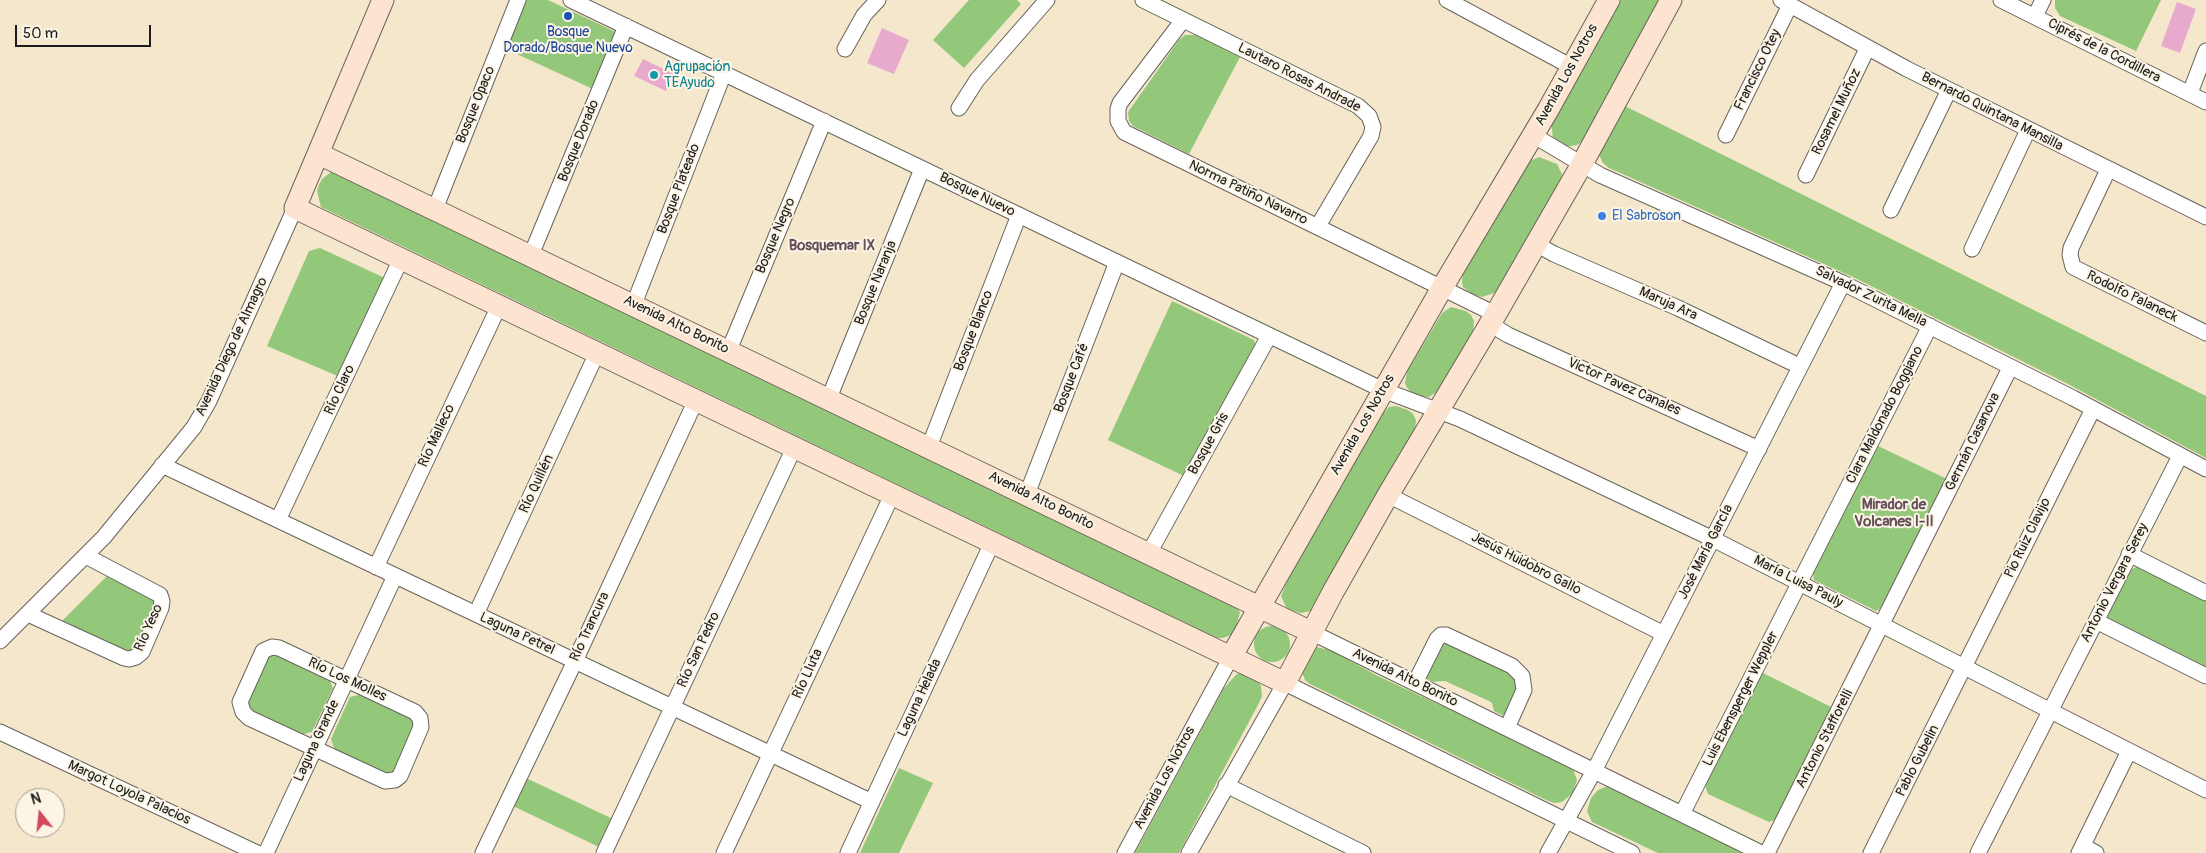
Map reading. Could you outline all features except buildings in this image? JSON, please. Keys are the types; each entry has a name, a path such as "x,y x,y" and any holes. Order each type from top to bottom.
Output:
{"street":[{"name":"Avenida Diego de Almagro","path":"0,642 86,556 194,427 206,408 319,154 383,0"},
{"name":"Bosque Opaco","path":"435,209 518,0"},
{"name":"Bosque Nuevo","path":"571,0 1383,390"},
{"path":"845,48 857,26 875,3 857,0"},
{"path":"959,108 977,80 1047,0"},
{"name":"Lautaro Rosas Andrade","path":"1143,0 1358,106 1369,116 1373,127 1370,136 1318,226"},
{"name":"Avenida Los Notros","path":"1124,853 1259,606 1442,288 1533,135 1609,0"},
{"path":"1189,853 1388,495 1582,164 1670,0"},
{"name":"Ciprés de la Cordillera","path":"2001,0 2206,102"},
{"path":"2035,16 2043,0"},
{"path":"1452,1 1572,67"},
{"name":"Bernardo Quintana Mansilla","path":"1786,2 1867,49 2206,217"},
{"name":"Francisco Otey","path":"1726,136 1786,2"},
{"name":"Norma Patiño Navarro","path":"1183,20 1120,103 1117,115 1120,127 1130,136 1442,288 1492,319"},
{"name":"Bosque Dorado","path":"532,255 626,26"},
{"name":"Rosamel Muñoz","path":"1806,174 1867,49"},
{"path":"2190,94 2206,51"},
{"name":"Bosque Plateado","path":"634,304 724,73"},
{"path":"1891,210 1949,90"},
{"name":"Bosque Negro","path":"729,350 824,121"},
{"path":"1972,249 2028,130"},
{"name":"Salvador Zurita Mella","path":"1533,135 1582,164 1629,188 1843,283 1930,326 2206,469"},
{"name":"Avenida Alto Bonito","path":"319,154 1259,606 1761,853"},
{"name":"Bosque Naranja","path":"829,398 922,169"},
{"name":"Rodolfo Palaneck","path":"2108,170 2071,248 2070,255 2073,267 2206,333"},
{"path":"295,208 1285,683 1632,853"},
{"name":"Bosque Blanco","path":"929,447 1019,215"},
{"name":"Maruja Ara","path":"1536,244 1554,254 1678,308 1799,366"},
{"name":"Río Claro","path":"278,520 401,259"},
{"name":"Bosque Café","path":"1027,494 1117,262"},
{"name":"José María García","path":"1548,853 1594,771 1843,283"},
{"name":"Río Malleco","path":"376,567 498,306"},
{"name":"Victor Pavez Canales","path":"1492,319 1516,339 1759,448"},
{"name":"Clara Maldonado Boggiano","path":"1800,584 1930,326"},
{"name":"Bosque Gris","path":"1149,553 1270,336"},
{"name":"Río Quillén","path":"476,614 597,353"},
{"name":"Germán Casanova","path":"1882,625 2010,368"},
{"name":"María Luisa Pauly","path":"1383,390 1460,419 1713,539 2206,790"},
{"name":"Río Trancura","path":"483,853 575,661 696,400"},
{"name":"Pio Ruiz Clavijo","path":"1964,668 2093,409"},
{"name":"Río San Pedro","path":"604,853 794,448"},
{"name":"Antonio Vergara Serey","path":"1978,853 2180,456"},
{"name":"Laguna Petrel","path":"162,465 872,802"},
{"name":"Río Lluta","path":"724,853 892,495"},
{"name":"Jesús Huidobro Gallo","path":"1388,495 1664,634"},
{"name":"Laguna Helada","path":"848,853 992,543"},
{"path":"2129,554 2206,593"},
{"name":"Río Yeso","path":"28,614 124,658 136,657 142,652 161,608 162,601 160,595 86,556"},
{"name":"Laguna Grande","path":"266,853 395,576"},
{"name":"Luis Ebensperger Weppler","path":"1682,814 1800,584"},
{"path":"2096,621 2206,676"},
{"name":"Antonio Stafforelli","path":"1767,853 1882,625"},
{"path":"1415,683 1440,635 1446,635 1512,666 1522,676 1524,690 1507,728"},
{"name":"Río Los Molles","path":"272,647 279,648 415,712 420,718 421,727 400,776 396,780 385,781 314,748 248,718 243,712 240,702 263,651 272,647"},
{"name":"Pablo Gubelin","path":"1871,853 1964,668"},
{"name":"Margot Loyola Palacios","path":"0,732 257,853"},
{"path":"2086,851 2128,751"},
{"path":"1226,785 1363,853"}],"green space":[{"path":"526,0 548,0 618,33 595,90 506,49"},
{"path":"969,0 1017,0 1021,4 964,68 933,40"},
{"path":"1621,0 1660,0 1582,142 1565,147 1553,138 1551,123"},
{"path":"2055,0 2161,0 2136,51 2060,16 2055,8"},
{"path":"1185,35 1196,35 1240,57 1189,154 1133,126 1129,121 1128,112 1179,40"},
{"path":"1625,106 2206,396 2206,458 2066,383 1853,277 1609,168 1603,163 1599,155 1602,145"},
{"path":"1539,157 1557,164 1562,174 1561,179 1497,292 1482,297 1472,294 1463,287 1463,270 1530,161"},
{"path":"331,172 1235,606 1240,612 1236,628 1231,635 1217,638 321,207 317,191 322,179"},
{"path":"320,248 387,279 340,377 267,346 309,251"},
{"path":"1172,301 1254,340 1257,349 1184,476 1108,440"},
{"path":"1451,307 1466,311 1471,315 1474,321 1473,331 1438,391 1429,397 1416,396 1407,388 1405,383 1407,372 1442,313"},
{"path":"1396,406 1413,414 1416,420 1415,430 1311,611 1301,613 1290,610 1286,607 1281,596 1288,579 1381,415 1389,407"},
{"path":"1876,445 1949,480 1881,608 1876,611 1814,580 1813,572"},
{"path":"2140,567 2206,600 2206,670 2106,620 2128,571"},
{"path":"108,575 153,596 156,609 138,649 128,653 61,622"},
{"path":"1272,626 1279,627 1285,631 1289,637 1289,651 1285,657 1279,661 1272,662 1265,661 1259,657 1255,651 1254,644 1255,637 1259,631 1265,627"},
{"path":"1441,640 1514,671 1519,681 1506,717 1494,711 1492,703 1489,701 1445,681 1430,682 1425,679"},
{"path":"1316,647 1330,650 1378,676 1566,764 1573,769 1577,780 1573,793 1562,802 1554,803 1546,800 1310,684 1305,680 1301,670"},
{"path":"272,653 328,677 333,688 312,732 300,735 250,712 247,699 269,654"},
{"path":"1761,672 1833,708 1777,819 1769,822 1708,794 1706,789 1706,784"},
{"path":"1244,673 1257,680 1261,686 1262,696 1179,853 1135,853 1224,688 1237,674"},
{"path":"363,694 412,717 416,721 397,770 390,775 335,751 331,739 350,697"},
{"path":"899,768 933,783 899,853 860,853"},
{"path":"526,778 615,820 601,848 513,806"},
{"path":"1608,786 1748,853 1658,853 1592,822 1587,811 1591,798 1598,790"}],"place":[{"name":"Bosque Dorado/Bosque Nuevo","path":"568,16"},
{"name":"Agrupación TEAyudo","path":"654,75"},
{"name":"El Sabroson","path":"1602,216"}],"district":[{"name":"Bosquemar IX","path":"832,246"},
{"name":"Mirador de Volcanes I-II","path":"1894,514"}]}
